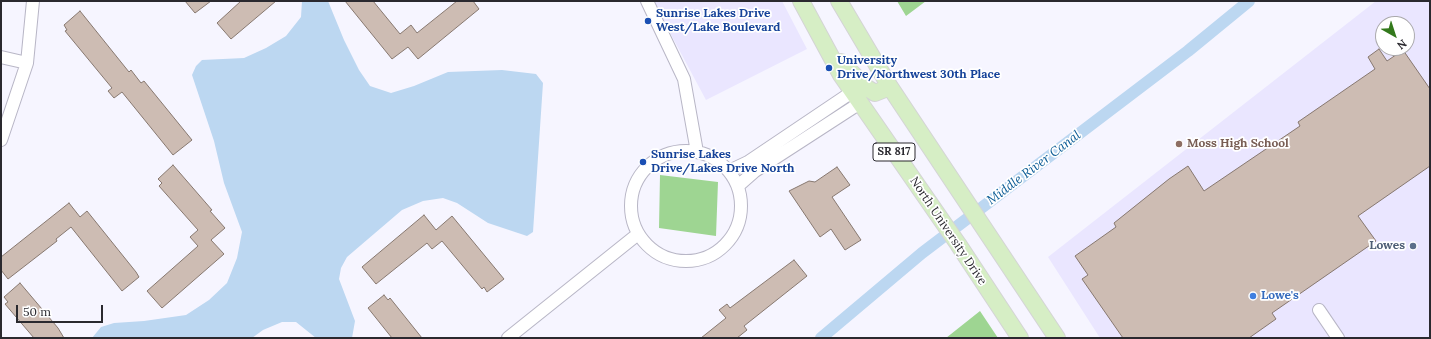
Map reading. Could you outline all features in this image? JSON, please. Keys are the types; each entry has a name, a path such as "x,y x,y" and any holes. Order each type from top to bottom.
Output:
{"main road":[{"name":"North University Drive","path":"801,1 825,46 856,98 958,244 1020,338"},
{"name":"SR 817","path":"839,1 890,88 982,228 1057,338"},
{"path":"825,46 867,88 875,92 890,88"}],"street":[{"path":"1,140 27,63 32,1"},
{"path":"647,1 684,79 697,152"},
{"path":"1,57 27,63"},
{"path":"729,171 748,162 856,98"},
{"path":"738,186 755,171 856,98"},
{"path":"682,151 697,152 715,159 729,171 738,186 741,199 741,213 738,226 731,239 722,249 697,261 683,262 657,254 646,245 638,234 632,219 631,203 635,187 643,172 654,162 667,154 682,151"},
{"path":"508,338 638,234"},
{"path":"1319,310 1338,338"}],"shaded area":[{"path":"653,1 782,1 807,49 706,100"},
{"path":"1376,1 1430,1 1430,338 1100,338 1048,257"}],"green space":[{"path":"897,1 926,1 906,16"},
{"path":"660,175 718,182 716,236 659,228"},
{"path":"980,311 998,338 946,338"}],"water":[{"path":"302,1 328,1 344,40 359,70 370,86 391,93 414,86 448,72 502,70 536,74 543,83 533,232 527,236 488,223 457,203 443,198 423,201 402,210 347,257 341,268 339,279 355,321 352,338 316,338 296,322 282,322 263,330 252,338 92,338 101,327 114,323 144,321 186,315 209,300 227,283 237,258 242,232 224,183 214,141 192,75 196,66 202,60 244,58 266,48 286,36 301,17"}],"building":[{"path":"185,1 211,1 195,13"},
{"path":"241,1 276,1 231,39 217,23"},
{"path":"345,1 373,1 400,34 411,25 417,33 457,1 473,1 479,9 418,59 408,47 392,59"},
{"path":"80,11 129,72 131,70 141,83 144,81 192,140 173,155 122,92 114,98 108,91 112,88 65,31 67,30 64,25"},
{"path":"1375,52 1375,56 1384,56 1387,61 1394,56 1407,56 1430,89 1430,166 1358,216 1376,241 1272,313 1276,319 1249,338 1123,338 1082,279 1088,275 1075,256 1116,227 1114,223 1169,179 1188,166 1204,191 1300,126 1298,122 1375,69 1368,57"},
{"path":"173,165 212,210 210,211 225,228 211,240 224,254 162,308 147,291 198,246 190,237 198,230 159,186 162,183 158,179"},
{"path":"837,167 850,185 832,197 861,240 845,250 831,229 820,237 789,191 809,181 815,182"},
{"path":"69,203 80,217 87,211 136,272 139,277 122,291 71,227 56,239 57,241 8,279 1,270 1,257"},
{"path":"424,215 436,230 452,216 504,279 487,292 484,287 482,289 442,241 432,249 427,243 376,284 362,267"},
{"path":"794,260 807,276 744,326 747,330 737,338 701,338 726,318 719,310 727,304 730,308"},
{"path":"20,283 58,328 64,338 34,338 5,304 8,302 4,297"},
{"path":"384,295 388,300 390,298 422,338 392,338 368,308"}],"waterway":[{"name":"Middle River Canal","path":"821,338 922,253 1188,51 1249,1"}],"place":[{"name":"Sunrise Lakes Drive West/Lake Boulevard","path":"648,21"},
{"name":"University Drive/Northwest 30th Place","path":"829,68"},
{"name":"Moss High School","path":"1179,144"},
{"name":"Sunrise Lakes Drive/Lakes Drive North","path":"643,162"},
{"name":"Lowes","path":"1413,246"},
{"name":"Lowe's","path":"1253,296"}]}
